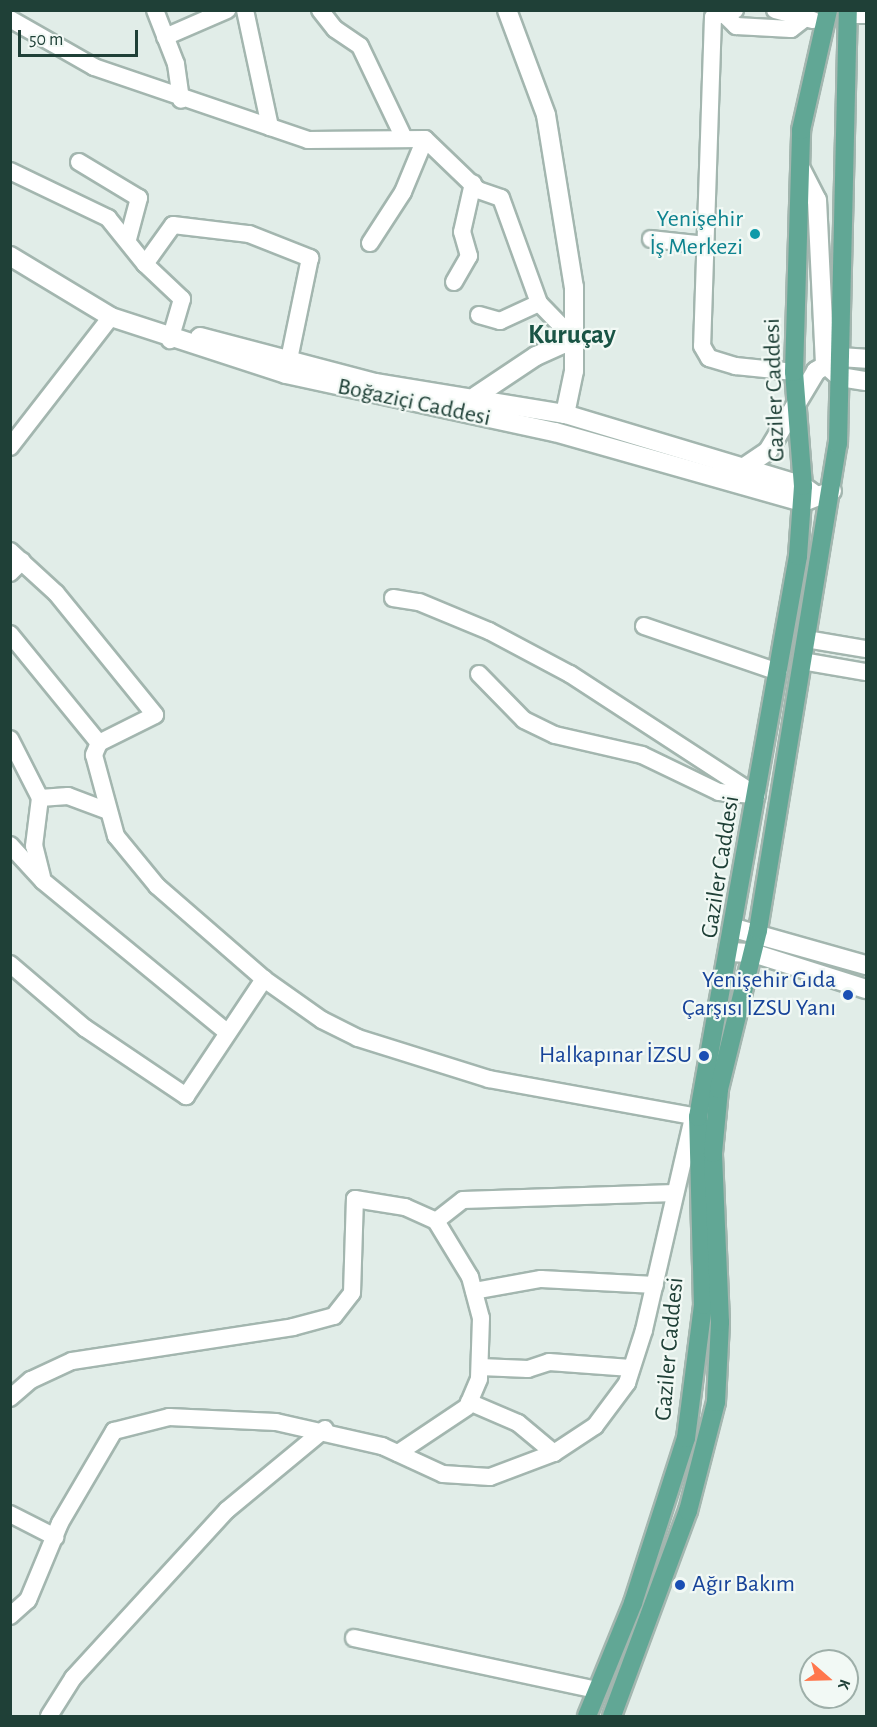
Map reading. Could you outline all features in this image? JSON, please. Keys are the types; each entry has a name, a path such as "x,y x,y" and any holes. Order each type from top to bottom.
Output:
{"main road":[{"name":"Gaziler Caddesi","path":"587,1716 633,1603 686,1438 703,1305 695,1117 731,952 778,672 840,377 833,361 848,13"},
{"name":"Gaziler Caddesi","path":"612,1716 688,1512 716,1402 720,1322 713,1153 719,1089 758,930 814,598 814,495 794,372 801,130 828,16"}],"street":[{"path":"155,10 165,37 181,100"},
{"path":"165,37 227,10"},
{"path":"245,10 270,127"},
{"path":"321,10 335,29 360,46 403,136"},
{"path":"507,10 546,116 574,287 574,339 565,414"},
{"path":"775,10 793,11 803,20"},
{"path":"848,13 867,15"},
{"path":"794,372 752,370 706,355 701,340 713,17 731,14 736,26 791,28 803,20 828,16"},
{"path":"10,20 94,66 181,100 309,140 403,136 425,139 473,183 501,198 539,303 574,339"},
{"path":"370,243 403,192 425,139"},
{"path":"79,162 139,198 128,240"},
{"path":"801,169 819,210 833,361"},
{"path":"10,171 108,218 145,264 182,299 172,335"},
{"path":"454,282 469,256 462,232 473,183"},
{"path":"145,264 173,225 249,234 310,258 287,368"},
{"path":"651,240 705,245"},
{"path":"10,256 85,298 172,335"},
{"path":"85,298 111,317 287,368 375,383 476,396 565,414 814,495"},
{"path":"479,315 500,321 539,303"},
{"path":"10,447 111,317"},
{"path":"476,396 536,356 574,339"},
{"path":"740,470 768,451 797,394 833,361 867,358"},
{"name":"Boğaziçi Caddesi","path":"287,368 814,495"},
{"path":"840,377 867,381"},
{"path":"10,1616 28,1599 55,1537 114,1431 169,1416 223,1417 325,1429 398,1453 443,1474 490,1477 554,1453 595,1426 631,1368 655,1285 695,1117 489,1079 358,1038 322,1020 264,980 157,886 116,836 94,755 99,743 155,716 56,593 14,562"},
{"path":"393,598 419,602 489,631 560,669 757,796"},
{"path":"644,626 778,672"},
{"path":"10,634 99,743"},
{"path":"806,639 867,649"},
{"path":"802,661 867,672"},
{"path":"479,674 524,720 555,735 642,755 719,792 757,796"},
{"path":"10,739 40,798 34,846 43,881"},
{"path":"40,798 68,796 108,811"},
{"path":"10,845 43,881 228,1033"},
{"path":"734,928 758,930 867,965"},
{"path":"731,952 753,953 867,989"},
{"path":"10,964 85,1028 186,1096 264,980"},
{"path":"436,1221 463,1200 675,1194"},
{"path":"10,1398 31,1380 72,1361 293,1327 334,1316 352,1293 355,1199 405,1207 436,1221 474,1291 481,1318 480,1367 469,1402 398,1453"},
{"path":"474,1291 541,1280 655,1285"},
{"path":"480,1367 528,1369 549,1362 631,1368"},
{"path":"469,1402 518,1423 554,1453"},
{"path":"49,1716 73,1678 227,1510 325,1429"},
{"path":"10,1514 55,1537"},
{"path":"354,1638 596,1690"}],"place":[{"name":"Yenişehir İş Merkezi","path":"755,234"},
{"name":"Yenişehir Gıda Çarşısı İZSU Yanı","path":"848,995"},
{"name":"Halkapınar İZSU","path":"704,1056"},
{"name":"Ağır Bakım","path":"680,1585"}],"district":[{"name":"Kuruçay","path":"572,335"}]}
